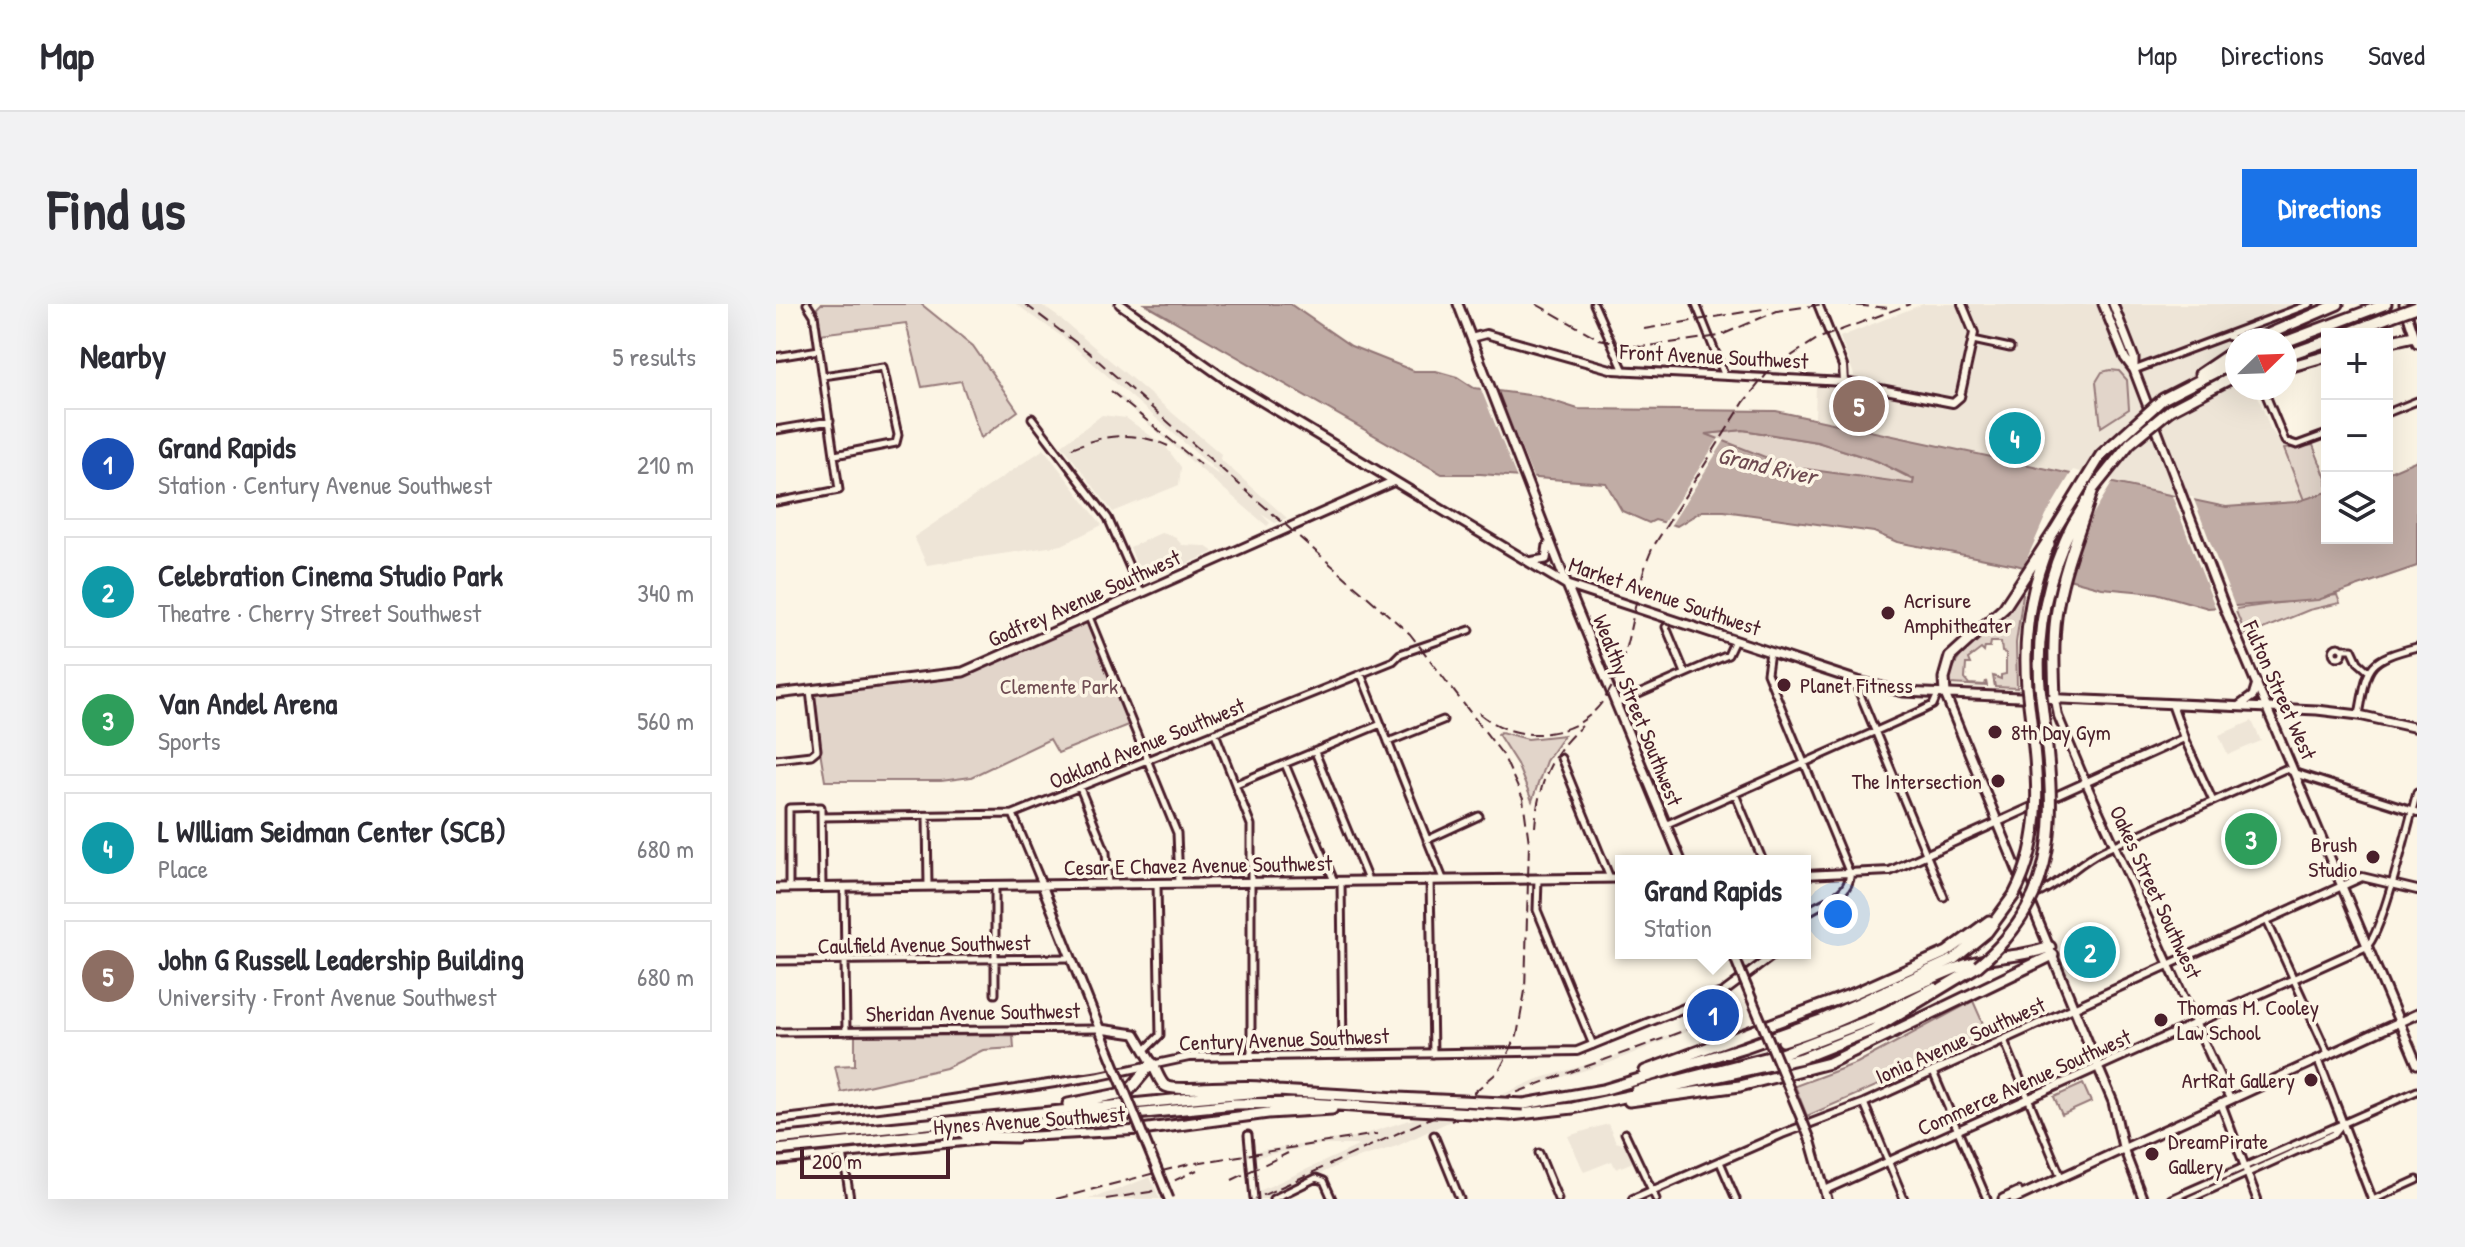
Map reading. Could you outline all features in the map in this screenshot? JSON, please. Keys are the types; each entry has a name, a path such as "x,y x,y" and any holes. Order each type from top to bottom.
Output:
{"highway":[{"path":"2283,328 2338,304"},
{"path":"2297,337 2386,304"},
{"path":"2361,328 2417,307"},
{"path":"2393,341 2416,338"},
{"path":"2297,352 2321,343"},
{"path":"2193,381 2225,356"},
{"path":"2297,365 2321,358"},
{"path":"1941,694 1946,669 1954,652 2004,608 2101,455 2163,399 2225,366"},
{"path":"1598,1103 1781,1064 1837,1046 1883,1024 1978,966 2019,922 2037,889 2047,858 2053,795 2040,687 2041,623 2049,585 2069,531 2093,489 2130,443 2170,410 2225,381"},
{"path":"2055,699 2053,641 2062,587 2093,489"},
{"path":"1141,1130 1223,1118 1397,1104 1524,1104 1583,1095 1745,1047 1847,1008 1961,954 1987,932 2014,895 2031,856 2039,808 2027,687 2027,631 2036,582 2055,530"},
{"path":"1583,1095 1845,998 1947,952 1978,931 2014,895"},
{"path":"1745,1047 1777,1042 1821,1028 1968,964 2051,951"},
{"path":"1010,1116 1128,1092 1152,1063 1164,1086 1172,1089 1255,1085 1277,1091 1511,1115 1725,1088 1819,1066 1887,1038 2051,951"},
{"path":"1610,1100 1650,1085 1776,1056 1880,1016 1978,966"},
{"path":"776,1139 1277,1091"},
{"path":"776,1150 1235,1104 1363,1107"},
{"path":"922,1135 1017,1137"}],"main road":[{"name":"Market Avenue Southwest","path":"1120,304 1228,381 1567,585 1858,681 1895,692 2270,708 2359,715 2417,728"},
{"name":"Wealthy Street Southwest","path":"1458,304 1488,388 1678,855"},
{"name":"Fulton Street West","path":"2103,304 2125,358 2134,370 2227,614 2270,708 2417,1064"},
{"name":"Fulton Street West","path":"2113,304 2134,358 2134,370"},
{"path":"2404,304 2416,338"},
{"name":"Godfrey Avenue Southwest","path":"776,694 957,674 1392,482"},
{"path":"1527,562 1546,559 1548,536"},
{"path":"2237,707 2253,696 2257,681"},
{"path":"1941,694 1998,823 2114,1105 2123,1147"},
{"name":"Cesar E Chavez Avenue Southwest","path":"776,888 1615,878"},
{"path":"1042,885 1169,1199"},
{"path":"1735,959 1810,1139 1826,1195"},
{"path":"2003,1199 2417,1014"},
{"name":"Sheridan Avenue Southwest","path":"1100,1029 1129,1031 1146,1049"},
{"path":"1146,1049 1152,1063"},
{"name":"Hynes Avenue Southwest","path":"1017,1137 1141,1130"},
{"path":"2014,1199 2060,1175"}],"street":[{"path":"1594,304 1624,371"},
{"path":"1818,304 1843,366 1844,382"},
{"path":"1962,304 1973,328 1973,340 2010,348"},
{"path":"2246,328 2310,304"},
{"path":"776,502 839,490 819,350 808,305"},
{"path":"1705,305 1696,306 1724,374"},
{"name":"Front Avenue Southwest","path":"1471,338 1486,334 1624,371 1844,382 1958,402 1973,340"},
{"path":"2134,370 2225,338"},
{"path":"776,357 819,350"},
{"path":"823,376 883,367 898,435 896,443 835,455"},
{"path":"2268,400 2285,441 2297,445 2321,436"},
{"path":"2393,411 2417,401"},
{"path":"1032,418 1108,518 1141,593"},
{"path":"776,430 830,421"},
{"path":"1089,617 1179,841 1179,884"},
{"path":"1666,627 1685,673"},
{"name":"Oakland Avenue Southwest","path":"821,817 1013,814 1361,674 1400,654 1412,653 1470,630"},
{"path":"1616,704 1728,655 1735,640"},
{"path":"2359,715 2367,670 2378,658 2417,647"},
{"path":"2342,649 2352,649 2358,662 2367,670"},
{"path":"1770,652 1767,673 1850,874 1846,889 1811,910"},
{"path":"1361,674 1443,879"},
{"path":"1858,681 1875,731 1944,897"},
{"path":"776,759 808,756 818,747 810,690"},
{"path":"1665,825 1930,706 1941,694"},
{"name":"Oakes Street Southwest","path":"2055,699 2058,716 2086,783 2230,1099"},
{"path":"2172,704 2213,801"},
{"path":"1388,743 1443,720"},
{"path":"1236,784 1381,724"},
{"path":"1215,733 1251,825 1251,1055"},
{"path":"1811,875 1884,873 2184,738"},
{"path":"1315,751 1368,880"},
{"path":"1561,758 1610,878"},
{"path":"1285,763 1337,881 1343,1054"},
{"path":"2029,897 2058,884 2087,859 2114,845 2285,769 2414,811"},
{"path":"1080,788 1106,852 1108,885"},
{"path":"2367,946 2374,940 2414,811 2417,792"},
{"path":"1735,794 1760,855"},
{"path":"789,888 789,808 821,807 822,888"},
{"path":"1013,814 1042,885"},
{"path":"927,816 928,887"},
{"path":"1427,840 1479,816"},
{"name":"Ionia Avenue Southwest","path":"1633,1199 1864,1103 2368,876 2417,890"},
{"path":"1430,879 1433,1054"},
{"path":"1538,879 1537,910 1593,1046"},
{"path":"1146,1049 1160,1035 1157,884"},
{"path":"995,886 995,994"},
{"path":"844,888 846,1032"},
{"path":"2267,921 2328,1054"},
{"name":"Commerce Avenue Southwest","path":"1826,1195 1888,1162 2367,946"},
{"name":"Caulfield Avenue Southwest","path":"776,961 1072,958"},
{"name":"Century Avenue Southwest","path":"776,1120 907,1106 1100,1076 1189,1057 1565,1053 1593,1046 1736,985 1768,959"},
{"name":"Sheridan Avenue Southwest","path":"776,1032 1100,1029"},
{"path":"2004,1040 2060,1175"},
{"path":"2318,1059 2374,1199 2417,1180"},
{"path":"1933,1072 1987,1199"},
{"path":"2190,1199 2246,1169 2417,1091"},
{"path":"1864,1103 1904,1199"},
{"path":"2221,1103 2257,1199"},
{"path":"1625,1133 1656,1199"},
{"path":"1248,1135 1252,1198"},
{"path":"1434,1135 1460,1199"},
{"name":"Hynes Avenue Southwest","path":"776,1161 1017,1137"},
{"path":"2123,1147 2143,1199"},
{"path":"843,1153 850,1199"},
{"path":"1539,1153 1558,1199"},
{"path":"1720,1162 1736,1199"},
{"path":"2171,1199 2246,1169"},
{"path":"1273,1199 1320,1179 1332,1199"}],"shaded area":[{"path":"1016,304 1040,304 1061,319 1221,454 1220,459 1287,518 1275,523 1261,514 1270,523 1267,526 1112,393 1115,391 1170,440 1224,479 1211,466 1064,338"},
{"path":"1923,304 2293,304 2294,307 2236,328 2225,328 2225,400 2260,400 2270,428 2282,445 2297,450 2313,445 2321,466 2321,495 2257,507 2215,506 1815,419 1816,384 1855,387 1854,375 1840,337"},
{"path":"1102,415 1126,418 1166,447 1181,467 1179,485 1113,512 1062,445"},
{"path":"1044,449 1102,525 1062,545 927,565 914,537"},
{"path":"1161,533 1174,536 1182,545 1205,546 1214,552 1146,582 1142,580 1130,547"},
{"path":"2252,721 2261,741 2228,755 2219,735"},
{"path":"1706,1020 1708,1023 1609,1063 1497,1097 1535,1080 1619,1055"},
{"path":"1425,1115 1459,1117 1397,1146 1345,1162 1268,1199 1257,1199 1257,1192 1360,1145 1319,1145 1256,1157 1256,1151 1359,1136"},
{"path":"1608,1124 1616,1142 1626,1145 1633,1162 1616,1169 1612,1161 1584,1172 1568,1136"},
{"path":"1150,1177 1160,1199 1088,1199 1114,1191"}],"green space":[{"path":"821,304 921,304 973,346 1018,411 981,438 961,381 922,387 906,323 820,334 817,308"},
{"path":"2119,371 2127,380 2129,409 2101,427 2096,382 2102,372"},
{"path":"1743,430 1818,442 1877,461 1914,480 1913,484 1836,477 1776,464 1724,445 1705,434"},
{"path":"2313,445 2321,466 2321,494 2304,500 2284,449"},
{"path":"2020,591 2023,594 2016,643 2017,688 1995,687 1993,676 2001,679 2001,675 2006,674 2006,653 2002,652 2001,642 1991,642 1990,647 1985,647 1984,652 1981,649 1968,659 1970,664 1966,664 1965,679 1969,684 1985,685 1986,681 1987,686 1950,684 1951,673 1966,649"},
{"path":"2337,595 2340,603 2309,610 2246,636 2235,609"},
{"name":"Clemente Park","path":"1089,617 1133,723 1058,753 1050,739 971,777 941,781 825,781 810,690 952,675"},
{"path":"1501,732 1528,739 1564,735 1546,761 1532,801 1517,764 1498,734"},
{"path":"1973,1001 1989,1037 1807,1116 1795,1086 1857,1063"},
{"path":"1013,1035 1014,1048 983,1050 946,1068 841,1092 835,1066 855,1065 855,1036"},
{"path":"2083,1084 2091,1102 2062,1115 2054,1097"}],"water":[{"name":"Grand River","path":"1145,304 1290,304 1351,346 1414,371 1436,371 1457,377 1474,388 1537,396 1578,409 1776,411 2226,507 2296,502 2321,494 2321,544 2393,544 2393,470 2417,460 2417,566 2318,600 2208,608 2156,593 2102,588 2016,565 1897,542 1874,532 1724,511 1702,511 1677,526 1655,520 1649,523 1622,511 1606,483 1442,474","holes":["1743,430 1817,442 1877,461 1914,479 1913,484 1791,467 1706,434"]}],"pier":[{"path":"1480,387 1497,389 1535,482 1518,481"},
{"path":"1719,438 1725,440 1669,528 1661,527"},
{"path":"2073,470 2114,480 2088,522 2068,581 2022,570 2046,515"},
{"path":"2172,496 2193,497 2237,612 2217,612"}],"railway":[{"path":"1025,304 1087,351 1410,634 1503,755 1523,799 1529,843 1525,991 1517,1036 1499,1071 1459,1105 1255,1199"},
{"path":"1536,304 1599,339 1641,347 1719,336 1777,311 1824,304"},
{"path":"1839,304 1889,308"},
{"path":"1479,713 1511,730 1539,734 1577,724 1598,708 1623,659 1653,547 1744,402 1770,370 1817,339 1910,304"},
{"path":"1644,329 1769,308"},
{"path":"1111,391 1201,465"},
{"path":"1072,448 1120,436 1144,438 1168,446"},
{"path":"1535,827 1539,798 1548,771 1562,747 1582,726"},
{"path":"1451,1121 1706,1022"},
{"path":"1056,1199 1189,1164 1377,1134"},
{"path":"1232,1180 1288,1153"},
{"path":"1106,1199 1150,1192 1197,1170"}],"place":[{"name":"John G Russell Leadership Building","path":"1859,406"},
{"name":"L WIlliam Seidman Center (SCB)","path":"2015,438"},
{"name":"Acrisure Amphitheater","path":"1888,613"},
{"name":"Planet Fitness","path":"1784,685"},
{"name":"8th Day Gym","path":"1995,732"},
{"name":"The Intersection","path":"1998,781"},
{"name":"Van Andel Arena","path":"2251,839"},
{"name":"Brush Studio","path":"2373,857"},
{"name":"Celebration Cinema Studio Park","path":"2090,952"},
{"name":"Grand Rapids","path":"1713,1015"},
{"name":"Thomas M. Cooley Law School","path":"2161,1020"},
{"name":"ArtRat Gallery","path":"2311,1080"},
{"name":"DreamPirate Gallery","path":"2152,1154"}]}
